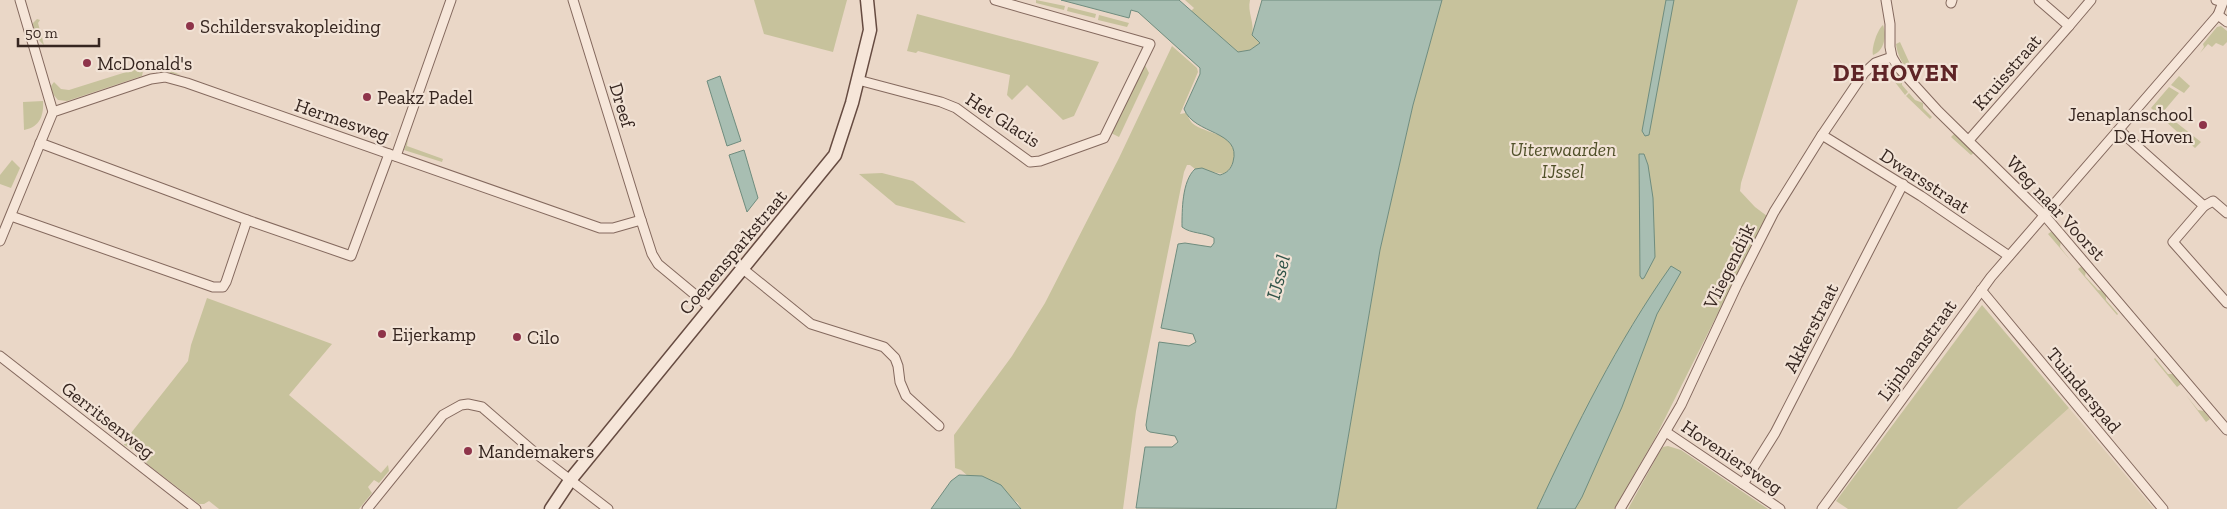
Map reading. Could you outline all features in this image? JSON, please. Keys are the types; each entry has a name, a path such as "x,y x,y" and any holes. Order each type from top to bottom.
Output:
{"street":[{"path":"0,241 53,112 20,0"},
{"path":"40,143 247,220 351,256 451,0"},
{"name":"Dreef","path":"573,0 641,220"},
{"name":"Coenensparkstraat","path":"551,509 572,479 835,155 863,81 870,30 867,0"},
{"name":"Coenensparkstraat","path":"870,22 877,0"},
{"name":"Het Glacis","path":"863,81 941,102 956,108 1030,162 1036,162 1104,138 1150,44 995,0"},
{"name":"Weg naar Voorst","path":"1886,0 1892,56 1910,81 2045,216 2227,430"},
{"path":"2039,0 2069,26"},
{"name":"Kruisstraat","path":"1969,140 2091,0"},
{"path":"2216,0 2224,2 2218,15 2227,22"},
{"name":"Lijnbaanstraat","path":"1822,509 1981,290 2218,15"},
{"name":"Vliegendijk","path":"1620,509 1687,394 1763,231 1822,135 1868,68 1892,56"},
{"name":"Hermesweg","path":"53,112 128,86 165,77 600,228 613,228 641,220"},
{"path":"2119,130 2204,206"},
{"name":"Dwarsstraat","path":"1822,135 1903,184 2009,256"},
{"name":"Akkerstraat","path":"1743,484 1772,438 1903,184"},
{"path":"2227,213 2213,201 2204,206 2173,242 2227,303"},
{"path":"11,216 218,288 226,282 247,220"},
{"path":"641,220 652,254 658,264 711,308"},
{"path":"743,269 811,324 884,347 895,358 900,382 906,396 939,426"},
{"name":"Tuinderspad","path":"1981,290 2163,509"},
{"name":"Gerritsenweg","path":"0,356 196,509"},
{"path":"367,509 443,415 455,407 468,404 482,407 534,452 572,479 608,509"},
{"name":"Hoveniersweg","path":"1666,432 1780,509"}],"shaded area":[{"path":"2069,408 2154,509 1957,509"}],"green space":[{"path":"754,0 847,0 833,52 764,34"},
{"path":"1036,0 1065,6 1064,10 1036,3"},
{"path":"1185,0 1250,0 1249,9 1253,26 1252,35 1259,40 1259,44 1250,50 1238,52 1191,11 1194,8"},
{"name":"Uiterwaarden IJssel","path":"1442,0 1798,0 1741,183 1740,191 1755,207 1767,216 1654,440 1614,509 1336,509 1380,250 1413,105"},
{"path":"1068,7 1096,14 1095,18 1067,11"},
{"path":"917,14 1099,62 1074,116 1063,120 1027,85 1012,100 1007,95 1010,75 918,51 916,53 907,51"},
{"path":"1099,15 1129,23 1127,27 1098,20"},
{"path":"37,19 40,20 38,23 44,45 37,38 33,29 33,23"},
{"path":"1883,25 1884,43 1880,50 1873,55 1875,40"},
{"path":"2221,26 2227,31 2227,42 2223,46 2216,43 2212,47 2208,44 2200,53 2204,47 2203,44 2217,27"},
{"path":"1900,42 1910,64 1905,66 1900,59 1896,47 1896,44"},
{"path":"1172,46 1197,68 1198,72 1180,114 1186,113 1192,123 1198,127 1227,139 1232,144 1234,158 1231,167 1224,174 1195,169 1190,165 1187,165 1184,172 1136,411 1123,509 1021,509 1018,503 982,476 968,476 955,468 954,435 1012,356 1045,303 1119,158"},
{"path":"159,62 161,67 181,75 155,71 152,64"},
{"path":"1145,65 1149,73 1119,137 1111,133"},
{"path":"139,68 143,71 142,76 67,101 58,100 52,93 51,86 54,82 61,89 69,90"},
{"path":"1884,68 1891,70 1902,79 1902,85 1908,92 1905,95"},
{"path":"2179,76 2190,86 2184,93 2171,85"},
{"path":"2169,87 2179,93 2163,112 2201,142 2195,148 2151,108"},
{"path":"1909,93 1915,100 1923,103 1923,108 1932,117 1930,119 1906,96"},
{"path":"43,101 43,111 40,120 34,126 24,130 23,102"},
{"path":"1954,134 1974,153 1971,155 1951,137"},
{"path":"408,138 407,146 443,159 442,162 404,150"},
{"path":"12,160 20,168 11,188 0,184 0,175"},
{"path":"882,173 913,181 966,223 896,205 859,174"},
{"path":"2052,231 2061,241 2060,247 2072,262 2048,234"},
{"path":"2082,266 2086,271 2085,276 2098,290 2106,294 2106,300 2117,315 2078,269"},
{"path":"207,298 332,344 289,395 381,473 388,465 389,471 379,483 374,480 368,487 372,493 359,509 219,509 209,501 199,504 147,464 145,459 148,452 139,445 132,449 124,445 124,437 128,432 131,433 188,361 191,345"},
{"path":"1982,305 2069,408 1957,509 1848,509 1836,501"},
{"path":"2155,358 2168,374 2173,374 2181,384 2177,387"},
{"path":"2186,395 2198,410 2204,411 2210,419 2206,422"},
{"path":"1668,446 1681,450 1768,509 1628,509 1659,453 1663,447"}],"water":[{"name":"IJssel","path":"1061,0 1179,0 1238,52 1250,50 1260,43 1252,35 1262,0 1442,0 1413,105 1380,250 1336,509 1136,508 1145,447 1172,447 1178,442 1175,436 1150,432 1147,430 1146,425 1159,342 1189,346 1196,342 1193,334 1161,328 1178,244 1185,243 1211,247 1214,243 1214,238 1189,231 1182,227 1185,188 1195,169 1202,168 1220,175 1227,172 1233,162 1234,152 1231,144 1224,138 1197,124 1184,109 1200,74 1200,68 1138,12 1131,10 1129,18"},
{"path":"1666,0 1674,0 1649,135 1645,136 1642,131"},
{"path":"720,76 741,141 727,146 707,81"},
{"path":"744,150 758,198 747,212 729,155"},
{"path":"1639,154 1644,154 1648,165 1653,198 1655,257 1642,279 1640,276"},
{"path":"1671,266 1681,272 1657,314 1622,407 1582,497 1575,509 1537,509 1582,416 1615,354"},
{"path":"959,475 982,476 1001,485 1021,509 931,509 951,481"}],"place":[{"name":"Schildersvakopleiding","path":"190,26"},
{"name":"McDonald's","path":"87,63"},
{"name":"Peakz Padel","path":"367,97"},
{"name":"Jenaplanschool De Hoven","path":"2203,125"},
{"name":"Eijerkamp","path":"382,334"},
{"name":"Cilo","path":"517,337"},
{"name":"Mandemakers","path":"468,451"}],"district":[{"name":"DE HOVEN","path":"1896,72"}]}
